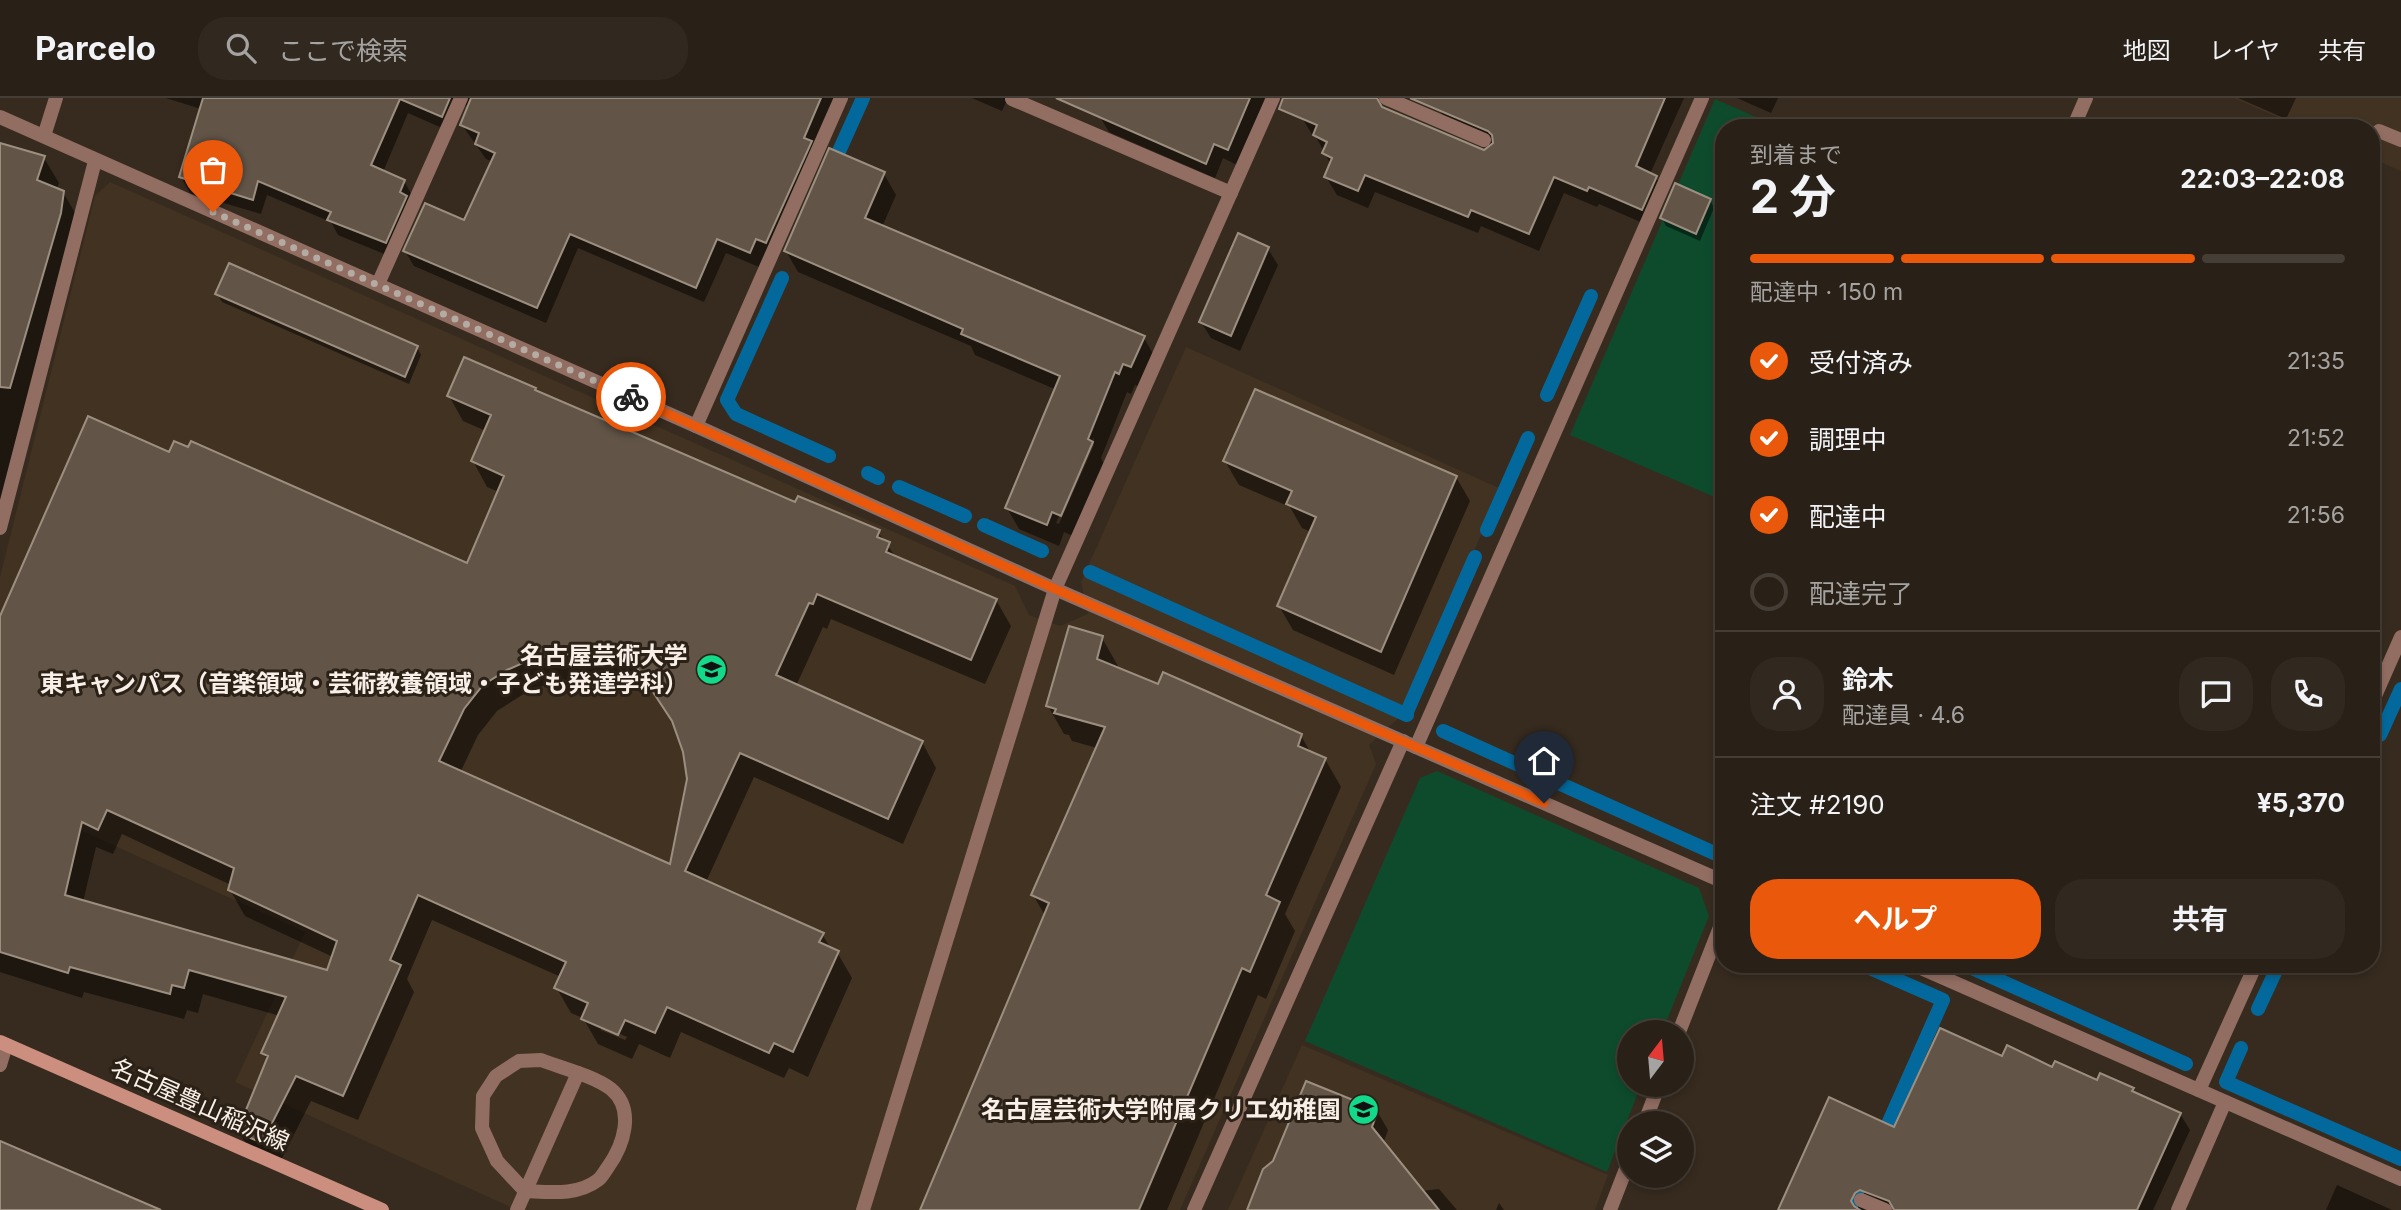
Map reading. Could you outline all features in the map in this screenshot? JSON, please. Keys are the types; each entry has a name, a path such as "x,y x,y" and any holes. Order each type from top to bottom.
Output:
{"main road":[{"name":"名古屋豊山稲沢線","path":"3,1043 382,1210"}],"street":[{"path":"44,136 56,98"},
{"path":"379,284 461,98"},
{"path":"696,426 841,98"},
{"path":"863,1210 1055,589 1273,98"},
{"path":"1386,98 1484,140"},
{"path":"1194,1210 1410,744 1702,98"},
{"path":"2077,119 2086,98"},
{"path":"1012,99 1231,193"},
{"path":"0,117 379,284 1055,589 1715,878"},
{"path":"2380,131 2401,141"},
{"path":"0,528 95,161"},
{"path":"2380,685 2401,637"},
{"path":"1684,1020 1715,940"},
{"path":"1932,973 2401,1179"},
{"path":"2199,1090 2252,973"},
{"path":"0,1065 3,1043"},
{"path":"541,1060 578,1073 612,1090 624,1110 625,1135 615,1156 598,1180 568,1193 525,1191 497,1161 482,1128 483,1096 496,1076 519,1061 541,1060"},
{"path":"517,1210 578,1073"},
{"path":"2178,1210 2225,1102"},
{"path":"1610,1210 1619,1188"},
{"path":"1861,1200 1885,1210"}],"shaded area":[{"path":"2234,98 2401,98 2401,171 2380,162 2380,119 2282,119"},
{"name":"名古屋芸術大学 東キャンパス（音楽領域・芸術教養領域・子ども発達学科）","path":"110,182 1015,586 1029,615 1060,626 1088,614 1081,582 1186,347 1501,489 1403,714 1369,745 1376,764 1180,1210 517,1210 235,1082 305,932 0,794 0,577 95,196"},
{"name":"名古屋芸術大学附属クリエ幼稚園","path":"1302,1045 1608,1175 1595,1210 1228,1210"}],"green space":[{"path":"1715,99 1761,119 1715,119 1715,497 1570,435"},
{"path":"1437,771 1699,888 1709,916 1667,1020 1617,1020 1617,1097 1636,1097 1631,1111 1617,1111 1617,1146 1607,1172 1305,1041 1420,778"}],"building":[{"path":"203,98 450,98 442,117 400,99 371,165 405,180 400,192 407,196 386,243 327,220 331,212 258,181 253,200 179,177"},
{"path":"471,98 821,98 804,138 812,141 766,243 756,239 750,253 717,239 696,288 570,234 537,308 403,251 425,203 464,220 495,153 475,144 479,133 460,125"},
{"path":"1056,98 1250,98 1228,150 1214,144 1206,164"},
{"path":"1283,98 1377,98 1382,107 1484,150 1493,143 1492,135 1488,131 1410,98 1665,98 1636,166 1657,176 1642,210 1589,187 1587,191 1554,177 1529,234 1471,210 1468,217 1365,175 1358,191 1324,177 1332,158 1322,153 1327,142 1313,135 1317,125 1279,109"},
{"path":"0,143 45,156 37,180 64,191 61,213 10,388 0,387"},
{"path":"829,148 885,172 865,218 1145,336 1131,367 1123,364 1119,374 1115,372 1088,439 1093,442 1061,516 1052,512 1047,525 1005,508 1060,376 961,334 963,329 784,251"},
{"path":"1675,183 1711,199 1696,234 1660,218"},
{"path":"1238,233 1269,247 1231,336 1199,322"},
{"path":"229,263 418,346 405,377 215,294"},
{"path":"464,357 795,502 798,496 880,530 877,537 890,542 886,552 997,599 971,660 817,594 813,604 809,603 776,675 923,741 888,819 740,753 685,871 824,933 819,942 839,951 793,1052 774,1043 769,1053 667,1007 655,1033 625,1020 618,1035 581,1019 588,1003 554,988 566,962 418,895 390,960 401,965 343,1096 296,1076 262,1143 237,1132 268,1056 261,1053 286,997 189,970 184,988 172,985 170,994 70,967 68,973 0,952 0,616 88,416 169,452 174,441 188,447 191,441 467,563 504,476 471,461 491,415 447,396","holes":["624,648 672,721 683,752 687,779 670,864 439,761 464,709 483,685 507,670 534,658","107,810 234,868 228,890 337,941 327,970 65,895 82,822 98,830"]},
{"path":"1255,389 1457,476 1381,652 1277,606 1316,517 1286,504 1292,491 1223,461"},
{"path":"1069,626 1103,636 1097,659 1158,684 1163,672 1302,734 1298,746 1326,758 1266,895 1280,902 1250,972 1242,968 1139,1210 920,1210 1049,903 1031,895 1105,727 1054,713 1056,709 1046,706"},
{"path":"1940,1028 2002,1056 2007,1045 2052,1067 2055,1061 2097,1080 2100,1073 2181,1113 2137,1210 1894,1210 1889,1201 1860,1190 1851,1201 1860,1210 1778,1210 1829,1097 1894,1127"},
{"path":"1306,1081 1378,1110 1372,1127 1439,1210 1247,1210 1263,1169 1273,1161"},
{"path":"0,1141 161,1210 0,1210"}],"waterway":[{"path":"831,169 863,98"},
{"path":"782,278 727,400 736,414 829,456"},
{"path":"1547,395 1591,296"},
{"path":"1487,530 1528,438"},
{"path":"868,473 878,478"},
{"path":"899,487 965,516"},
{"path":"984,525 1042,551"},
{"path":"1406,714 1475,557"},
{"path":"1090,572 1407,715"},
{"path":"2380,735 2401,689"},
{"path":"1443,731 1715,853"},
{"path":"1880,1142 1943,1000 1882,973"},
{"path":"1983,973 2186,1064"},
{"path":"2258,1009 2275,973"},
{"path":"2241,1048 2226,1082 2401,1159"},
{"path":"1849,1210 1864,1176"}],"way so far":[{"path":"213,212 631,397"}],"place":[{"name":"名古屋芸術大学 東キャンパス（音楽領域・芸術教養領域・子ども発達学科）","path":"711,670"},
{"name":"名古屋芸術大学附属クリエ幼稚園","path":"1364,1110"}],"route":[{"path":"631,397 1055,589 1544,803"}]}
